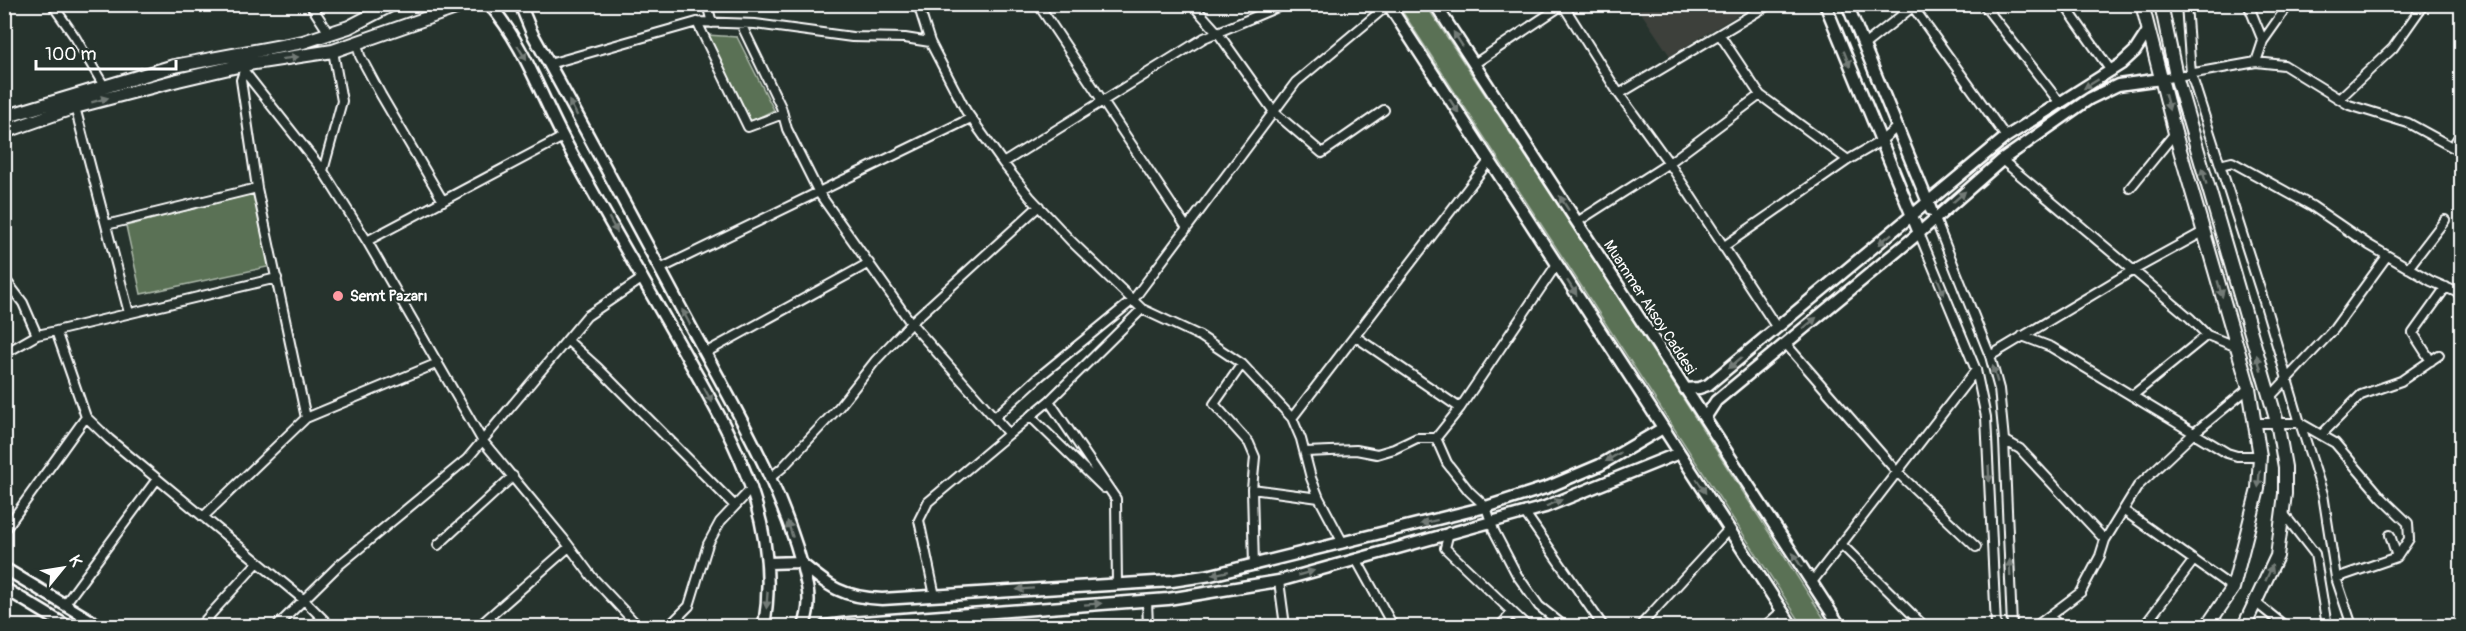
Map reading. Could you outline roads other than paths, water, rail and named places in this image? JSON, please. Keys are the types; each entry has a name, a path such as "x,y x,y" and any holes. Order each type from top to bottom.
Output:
{"main road":[{"path":"4,117 174,66 303,42 349,27 393,4"},
{"path":"4,132 75,107 243,68 333,51 466,4"},
{"path":"2142,4 2175,133 2249,388 2260,456 2258,489 2233,588 2207,627"},
{"path":"2161,4 2176,76 2277,422 2285,467 2283,513 2277,556 2244,627"}],"street":[{"path":"52,4 104,86"},
{"path":"310,4 329,33"},
{"path":"489,4 533,72 563,137 718,414 752,488 769,563 768,605 764,627"},
{"path":"520,4 532,33 770,478 781,503 808,588 804,627"},
{"path":"707,4 712,23"},
{"path":"918,4 930,42 971,118 1003,163 1039,206 1071,241 1142,309 1200,336 1242,364 1292,418 1319,498 1393,627"},
{"path":"1038,4 1187,228"},
{"path":"1192,4 1218,33 1274,112 1322,153 1384,110"},
{"path":"1003,163 1204,38 1285,4"},
{"name":"Muammer Aksoy Caddesi","path":"1435,4 1840,627"},
{"path":"1619,94 1770,4"},
{"path":"1825,4 1976,370 1986,417 1996,627"},
{"path":"1847,4 1990,356 1999,389 2004,440 2012,627"},
{"path":"1983,4 2061,103"},
{"path":"2064,4 2111,71"},
{"path":"2186,4 2190,74 2323,494 2337,578 2352,627"},
{"path":"2248,4 2264,41"},
{"path":"2256,62 2264,41 2289,4"},
{"path":"2339,99 2393,48 2424,4"},
{"path":"995,417 1040,375 1133,300 1296,82 1388,5 1792,627"},
{"path":"1474,64 1563,5 1619,94 1669,163 1777,328"},
{"path":"1863,45 1915,6 2006,137"},
{"path":"549,64 697,22 741,24 852,38 905,38 930,42"},
{"path":"697,22 748,127 783,114"},
{"path":"741,24 783,114 787,129 819,193 911,323 1009,434"},
{"path":"1685,389 1708,385 2006,137 2111,71 2135,51 2148,31"},
{"path":"1720,35 1760,95 1848,160"},
{"path":"357,43 360,56 381,95 443,201"},
{"path":"322,171 342,101 333,51"},
{"path":"1705,418 1716,401 1919,233 2002,160 2089,99 2118,86 2256,62 2284,65 2349,105 2408,123 2462,151"},
{"path":"243,68 322,171 368,241 482,440 569,548 638,627"},
{"path":"243,68 241,80 257,188 306,418"},
{"path":"1577,222 1669,163 1760,95"},
{"path":"75,107 129,313"},
{"path":"277,627 338,566 467,459 587,316 660,269 971,118"},
{"path":"1723,247 1848,160 1881,141 1897,127"},
{"path":"368,241 583,128"},
{"path":"2452,147 2462,132"},
{"path":"2130,188 2175,133"},
{"path":"1292,418 1489,160"},
{"path":"2002,160 2190,318 2206,335 2237,347"},
{"path":"2220,165 2232,162 2312,206 2387,256 2461,294"},
{"path":"106,225 257,188"},
{"path":"770,478 839,407 876,360 911,323 1039,206"},
{"path":"2408,268 2445,220"},
{"path":"1990,356 2132,271 2203,232"},
{"path":"2269,398 2334,329 2387,256"},
{"path":"705,353 869,263"},
{"path":"1436,438 1460,408 1557,264"},
{"path":"4,278 23,303 37,334"},
{"path":"4,354 37,334 277,278"},
{"path":"2431,361 2413,333 2446,287"},
{"path":"935,596 919,520 928,502 1049,401 1142,309"},
{"path":"56,331 86,417 157,479 304,600 330,627"},
{"path":"2132,396 2206,335"},
{"path":"2022,336 2050,347 2227,453 2237,456 2260,456"},
{"path":"1356,337 1460,408"},
{"path":"567,340 598,368 734,506"},
{"path":"1785,343 1897,472 1976,547"},
{"path":"2321,435 2361,395 2401,381 2439,355"},
{"path":"203,517 306,418 438,363"},
{"path":"1242,364 1214,404 1249,443 1255,457 1252,489 1254,566"},
{"path":"1812,582 1976,370"},
{"path":"2036,627 2081,591 2100,556 2105,540 2138,486 2194,433 2249,388"},
{"path":"1049,401 1116,499 1117,585"},
{"path":"1030,416 1116,499"},
{"path":"4,531 86,417"},
{"path":"2256,423 2300,423 2335,443 2382,498 2408,523 2409,539 2397,557 2337,578"},
{"path":"769,563 800,562 830,587 855,598 882,599 1117,585 1192,578 1254,566 1486,507 1548,487 1600,465 1663,428"},
{"path":"1305,452 1356,450 1377,454 1417,438 1436,438"},
{"path":"1436,438 1447,463 1468,491 1486,507 1491,523 1522,583 1539,606 1564,627"},
{"path":"2004,440 2020,449 2105,540"},
{"path":"825,627 944,621 1147,601 1279,581 1545,507 1679,453"},
{"path":"438,545 513,476"},
{"path":"65,604 157,479"},
{"path":"669,627 689,606 708,544 720,522 752,488"},
{"path":"1252,489 1319,498"},
{"path":"2123,510 2233,588"},
{"path":"1525,513 1603,627"},
{"path":"2283,513 2315,554 2327,627"},
{"path":"1640,627 1729,529"},
{"path":"1449,532 1444,548 1527,627"},
{"path":"2390,535 2397,557"},
{"path":"1841,544 1924,627"},
{"path":"478,627 569,548"},
{"path":"2145,627 2194,560"},
{"path":"201,627 258,562"},
{"path":"4,568 100,627"},
{"path":"1279,581 1285,627"},
{"path":"4,588 65,626"},
{"path":"1147,601 1148,627"},
{"path":"2256,602 2285,627"},
{"path":"1765,627 1782,611"},
{"path":"1500,627 1512,614"},
{"path":"2049,617 2061,627"}],"waterway":[{"path":"2461,626 2462,614"}],"place":[{"name":"Semt Pazarı","path":"338,296"}]}
